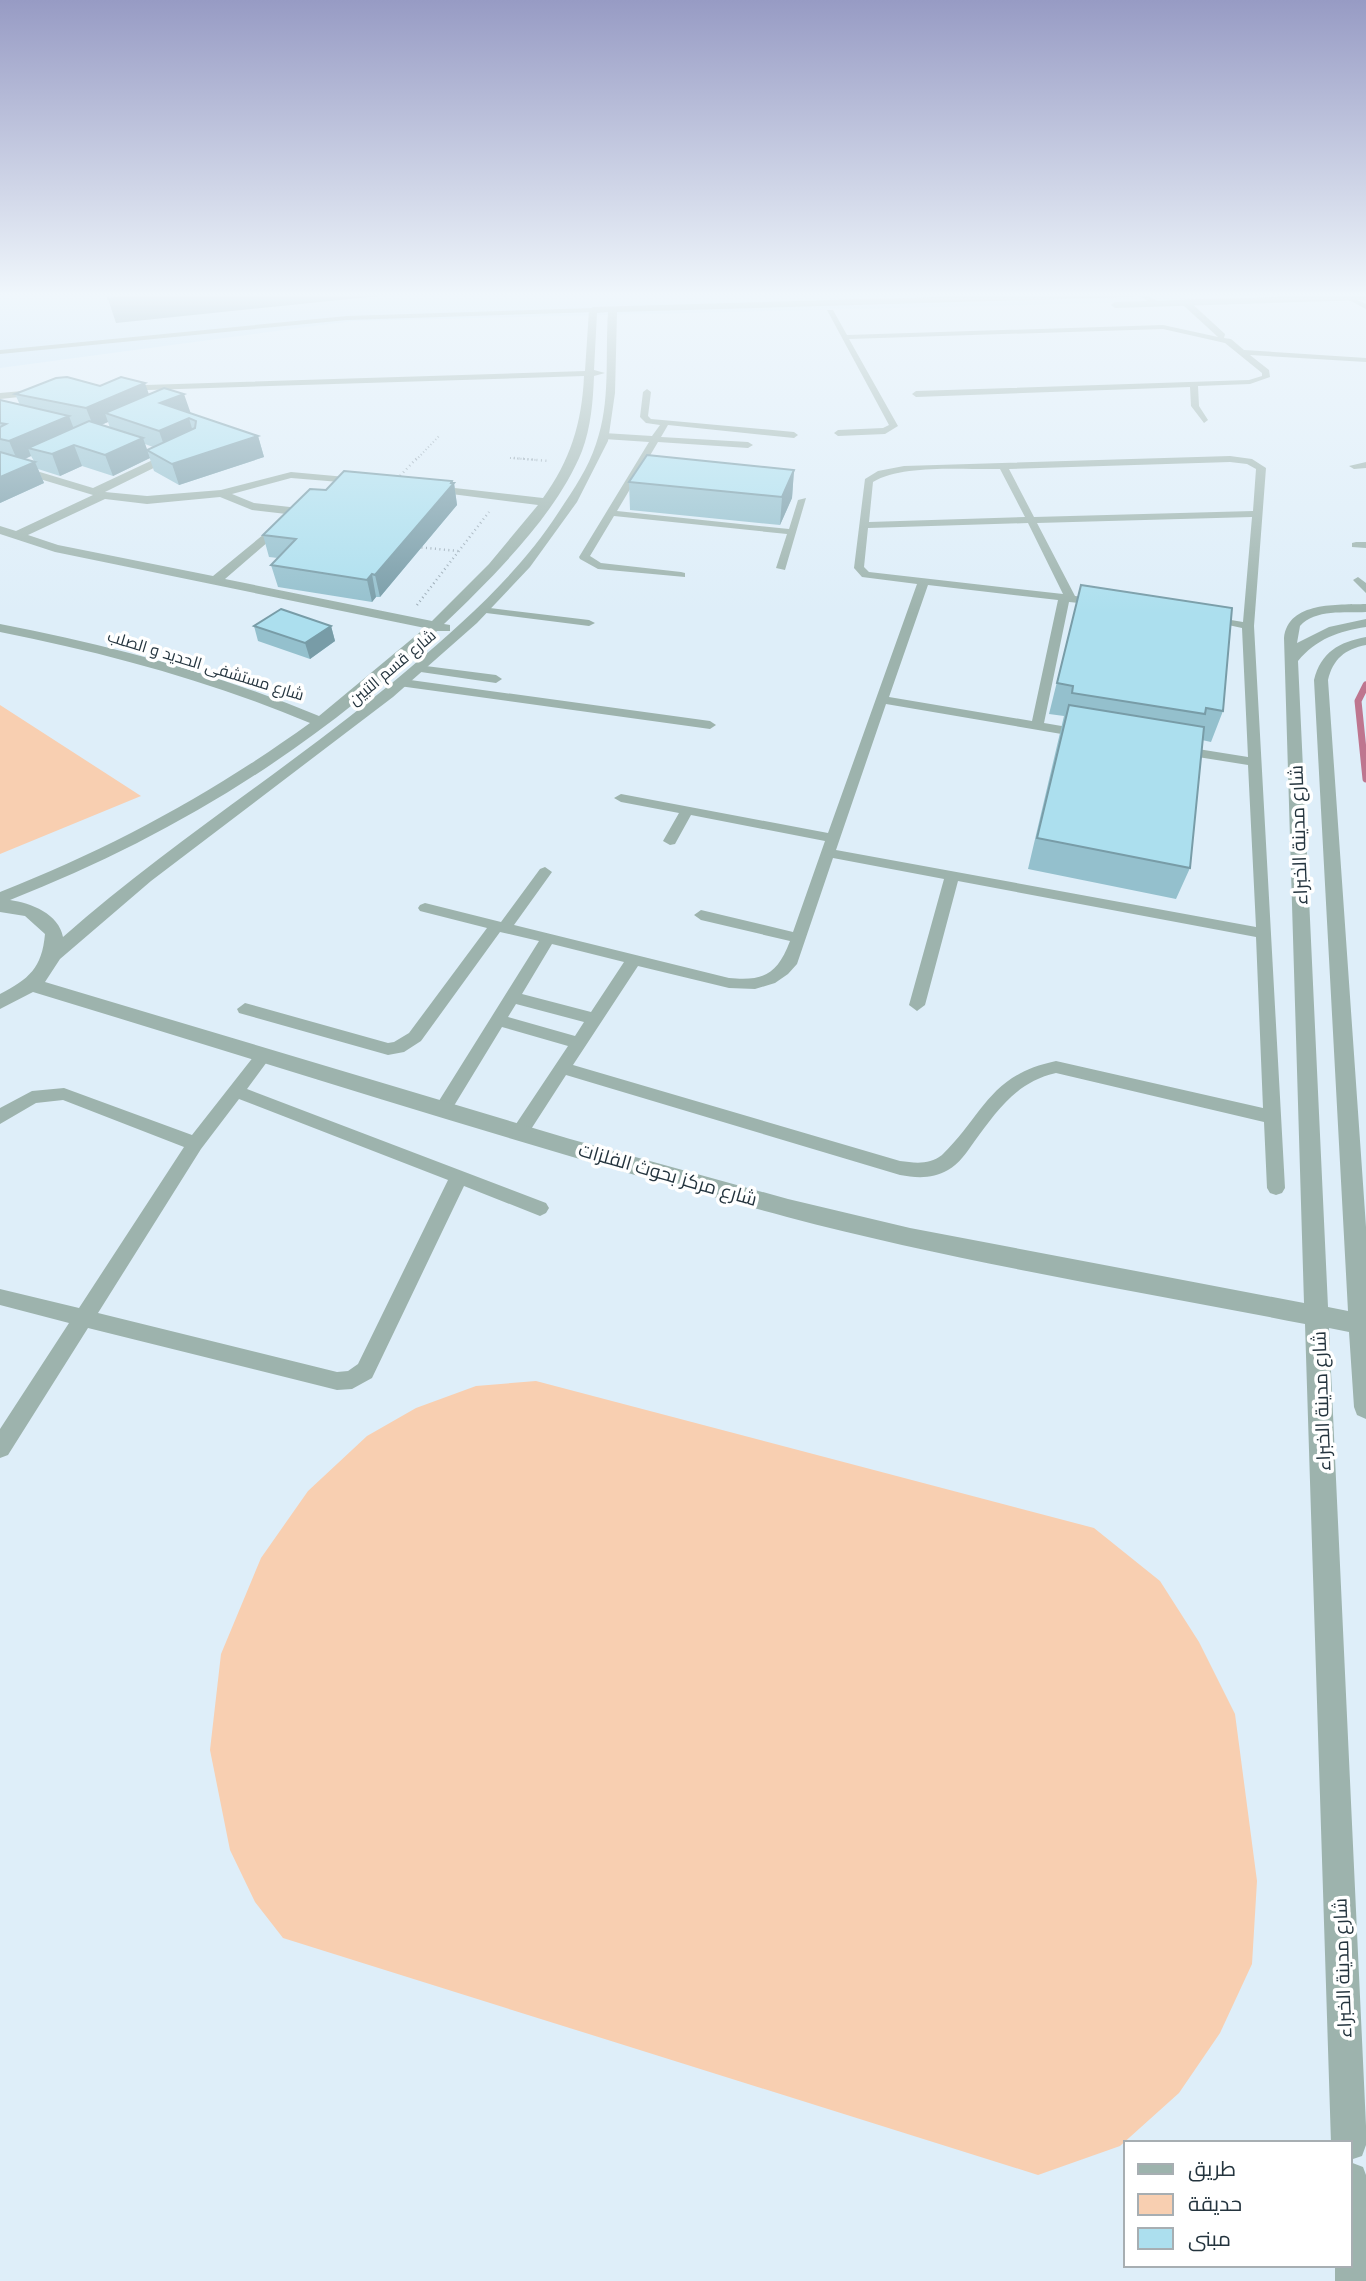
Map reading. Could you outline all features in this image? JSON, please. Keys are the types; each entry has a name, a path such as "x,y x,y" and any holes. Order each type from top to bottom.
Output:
{"street":[{"path":"37,406 46,400"},
{"name":"شارع قسم التبين","path":"0,898 143,836 240,778 320,720 435,626 521,537 571,462 583,428 586,400"},
{"name":"شارع قسم التبين","path":"30,984 52,956 120,894 344,730 461,631 516,576 557,524 592,466 604,436 607,400"},
{"path":"16,536 187,449"},
{"path":"144,450 167,458"},
{"path":"19,469 41,459"},
{"path":"0,463 99,494 147,500 222,494 283,476 306,474 392,484"},
{"path":"215,581 335,477"},
{"path":"416,487 544,502"},
{"path":"222,494 251,506 305,503"},
{"path":"0,530 55,548 461,631"},
{"name":"شارع مدينة الخبراء","path":"1349,2141 1291,660 1292,627 1299,619 1326,610 1366,608"},
{"path":"1291,660 1300,648 1313,638 1330,631 1366,623"},
{"name":"شارع مستشفى الحديد و الصلب","path":"0,628 116,653 173,669 320,720"},
{"name":"شارع مدينة الخبراء","path":"1366,641 1337,651 1324,664 1321,680 1366,1407"},
{"path":"0,906 12,906 40,915 54,933 52,956"},
{"path":"0,1002 30,984"},
{"name":"شارع مركز بحوث الفلزات","path":"30,984 672,1177 910,1237 1363,1325"},
{"path":"1352,2230 1354,2281"}],"lane":[{"path":"647,400 646,420 794,435"},
{"path":"838,433 885,431 894,426 880,400"},
{"path":"1195,400 1195,406 1204,420"},
{"path":"669,424 657,438 585,555 586,561 598,566 681,575"},
{"path":"604,436 748,445"},
{"path":"1110,604 1068,597 874,578 861,572 862,525 868,481 881,473 904,469 1240,459 1261,468 1248,626 1276,1188"},
{"path":"1354,466 1366,464"},
{"path":"1003,466 1068,597 1037,726"},
{"path":"781,568 803,500"},
{"path":"610,513 792,532"},
{"path":"862,525 1257,514"},
{"path":"1358,580 1366,590"},
{"path":"425,908 748,986 766,983 780,975 789,964 923,583"},
{"path":"482,610 589,623"},
{"path":"1193,617 1248,626"},
{"path":"418,669 496,680"},
{"path":"403,682 710,725"},
{"path":"882,700 1105,737"},
{"path":"1160,746 1255,762"},
{"path":"621,799 834,838"},
{"path":"670,841 687,811"},
{"path":"828,853 1263,933"},
{"path":"245,1009 388,1049 398,1048 415,1037 545,872"},
{"path":"918,1005 952,876"},
{"path":"701,915 798,938"},
{"path":"443,1109 548,939"},
{"path":"520,1132 634,960"},
{"path":"511,997 594,1019"},
{"path":"497,1020 579,1043"},
{"path":"0,1448 195,1144 264,1055"},
{"path":"562,1068 900,1168 920,1171 939,1167 952,1157 1009,1086 1021,1076 1037,1069 1056,1067 1272,1117"},
{"path":"236,1091 540,1208"},
{"path":"0,1117 35,1096 64,1094 195,1144"},
{"path":"0,1297 337,1381 352,1380 365,1371 459,1177"}],"path":[{"path":"392,484 440,435"},
{"path":"510,458 571,462"},
{"path":"405,620 500,497"},
{"path":"408,546 458,551"}],"green space":[{"path":"0,705 141,796 0,854"},
{"path":"536,1381 1094,1528 1160,1581 1199,1642 1235,1714 1257,1881 1252,1964 1220,2033 1179,2093 1120,2146 1038,2175 283,1938 255,1902 230,1850 210,1750 221,1654 261,1558 308,1491 367,1436 416,1408 476,1386"}],"building":[{"path":"0,400 69,416 9,441 0,439 0,427 6,424 0,423"},
{"path":"48,400 104,400 86,408"},
{"path":"135,400 167,400 160,403 258,436 172,464 147,450 195,428 196,421 189,418 159,431 105,413"},
{"path":"89,421 143,438 105,455 74,445 52,454 28,448"},
{"path":"0,452 35,462 0,477"},
{"path":"647,455 794,470 782,497 629,482"},
{"path":"344,471 454,483 375,575 372,574 367,580 271,565 296,539 263,535 310,489 326,490"},
{"path":"1081,585 1232,608 1223,711 1206,708 1205,714 1072,693 1073,686 1057,683"},
{"path":"281,609 331,626 305,643 254,626"},
{"path":"1069,705 1204,727 1190,868 1037,838"}],"waterway":[{"path":"1366,685 1358,701 1366,779"}]}
